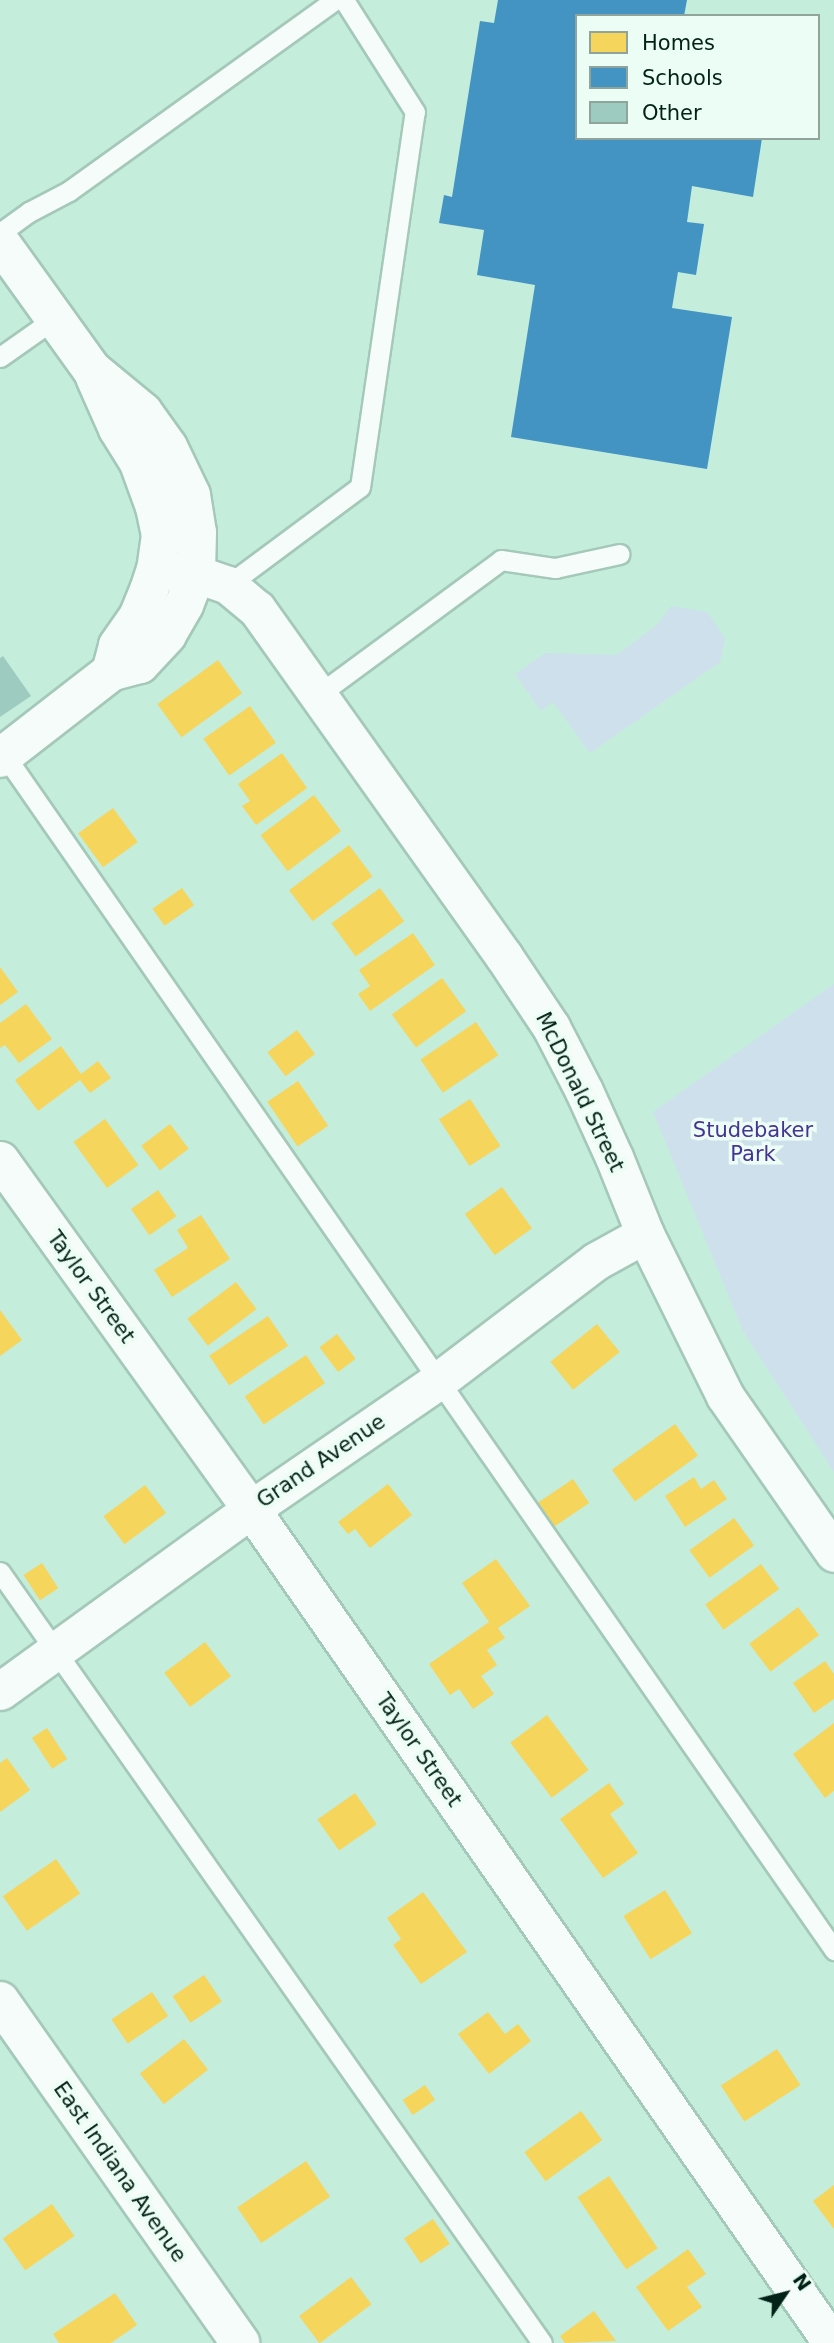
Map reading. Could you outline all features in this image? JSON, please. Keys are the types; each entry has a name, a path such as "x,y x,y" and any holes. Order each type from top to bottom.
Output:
{"street":[{"path":"0,243 92,370 118,429 139,463 155,507 160,535 156,569 138,617 118,646 111,672"},
{"path":"92,370 142,412 168,447 191,495 197,531 212,580"},
{"path":"156,569 212,580"},
{"path":"1,754 111,672 140,664 167,635 184,605 212,580"},
{"name":"McDonald Street","path":"212,580 257,609 551,1027 614,1157 645,1234 724,1396 834,1553"},
{"name":"Taylor Street","path":"0,1160 251,1509 832,2343"},
{"name":"Grand Avenue","path":"0,1691 251,1509 438,1381 596,1261 645,1234"},
{"name":"East Indiana Avenue","path":"0,2001 240,2343"}],"lane":[{"path":"0,233 29,212 69,191 335,0"},
{"path":"212,580 360,487 415,112 344,0"},
{"path":"0,357 54,319"},
{"path":"318,695 501,560 555,568 620,554"},
{"path":"1,754 834,1950"},
{"path":"0,1572 542,2343"}],"green space":[{"path":"671,606 707,612 725,638 720,662 590,753 553,702 541,711 515,674 545,653 617,655 658,624"},
{"name":"Studebaker Park","path":"834,984 834,1472 743,1331 653,1112"}],"building: Homes":[{"path":"218,660 242,693 181,737 157,704"},
{"path":"250,706 276,743 229,776 203,739"},
{"path":"282,753 307,788 256,825 242,806 250,801 238,784"},
{"path":"314,795 341,831 288,871 260,835"},
{"path":"113,808 138,842 103,867 78,833"},
{"path":"349,845 372,876 313,921 289,890"},
{"path":"182,888 194,905 165,926 153,909"},
{"path":"380,888 404,921 356,956 331,923"},
{"path":"413,933 435,965 370,1011 358,994 370,986 359,970"},
{"path":"0,967 18,992 0,1005"},
{"path":"442,978 466,1011 416,1048 392,1014"},
{"path":"26,1004 52,1039 19,1063 5,1045 0,1048 0,1023"},
{"path":"476,1022 498,1055 443,1093 420,1059"},
{"path":"297,1030 315,1054 286,1076 267,1052"},
{"path":"61,1046 81,1074 98,1061 111,1078 90,1093 80,1080 38,1111 15,1080"},
{"path":"298,1081 328,1126 298,1146 267,1102"},
{"path":"470,1099 500,1146 469,1166 439,1119"},
{"path":"105,1119 139,1165 107,1188 73,1142"},
{"path":"170,1124 189,1149 160,1170 141,1146"},
{"path":"502,1187 532,1228 495,1255 465,1214"},
{"path":"158,1190 176,1216 149,1235 131,1209"},
{"path":"201,1215 230,1259 172,1297 154,1270 188,1248 177,1230"},
{"path":"236,1282 256,1309 208,1346 187,1319"},
{"path":"0,1310 22,1340 0,1356"},
{"path":"268,1316 288,1346 229,1386 209,1356"},
{"path":"597,1324 620,1352 573,1390 550,1362"},
{"path":"337,1334 356,1359 338,1372 319,1347"},
{"path":"306,1355 325,1383 264,1425 245,1396"},
{"path":"675,1424 698,1456 635,1501 612,1470"},
{"path":"694,1477 701,1489 714,1480 727,1499 685,1527 665,1496"},
{"path":"573,1479 589,1503 554,1527 537,1503"},
{"path":"388,1484 412,1515 370,1548 355,1529 348,1534 338,1522"},
{"path":"145,1485 166,1513 125,1544 103,1516"},
{"path":"734,1518 754,1546 709,1578 690,1550"},
{"path":"496,1559 530,1606 498,1628 505,1638 487,1650 497,1665 481,1676 494,1694 473,1709 459,1689 450,1695 429,1664 489,1622 462,1583"},
{"path":"42,1563 58,1588 40,1600 24,1575"},
{"path":"761,1564 779,1589 723,1630 705,1605"},
{"path":"798,1607 819,1635 770,1672 749,1644"},
{"path":"205,1642 231,1676 190,1707 164,1673"},
{"path":"825,1661 834,1674 834,1699 814,1713 793,1683"},
{"path":"547,1715 589,1770 552,1798 510,1743"},
{"path":"834,1723 834,1791 825,1798 793,1754"},
{"path":"47,1728 67,1759 52,1769 32,1738"},
{"path":"7,1758 30,1790 0,1812 0,1763"},
{"path":"609,1783 624,1804 610,1814 638,1853 603,1878 560,1819"},
{"path":"355,1793 377,1824 339,1851 317,1819"},
{"path":"56,1859 80,1893 27,1931 3,1896"},
{"path":"665,1890 692,1933 650,1959 623,1916"},
{"path":"423,1892 467,1952 421,1984 393,1945 401,1939 387,1918"},
{"path":"204,1975 222,2002 190,2023 172,1996"},
{"path":"152,1992 168,2016 128,2043 111,2019"},
{"path":"488,2012 505,2034 518,2024 531,2041 489,2074 458,2034"},
{"path":"184,2039 208,2070 164,2104 140,2073"},
{"path":"777,2049 800,2085 744,2122 721,2085"},
{"path":"425,2085 435,2100 413,2115 403,2100"},
{"path":"581,2111 602,2140 546,2181 524,2152"},
{"path":"306,2161 330,2197 261,2243 237,2207"},
{"path":"609,2176 658,2248 626,2269 577,2197"},
{"path":"834,2185 834,2229 813,2201"},
{"path":"52,2204 74,2236 25,2270 3,2238"},
{"path":"433,2219 450,2244 421,2263 404,2239"},
{"path":"688,2249 706,2274 687,2287 702,2307 668,2331 636,2287"},
{"path":"351,2277 371,2304 320,2343 299,2316"},
{"path":"115,2293 137,2325 111,2343 59,2343 53,2334"},
{"path":"594,2311 616,2341 565,2343 560,2336"}],"building: Schools":[{"path":"498,0 687,0 684,14 575,14 575,140 762,140 753,197 692,186 687,222 704,224 696,275 678,272 672,308 732,317 707,469 511,437 535,285 477,275 484,230 439,223 444,195 452,197 480,21 494,23"}],"building: Other":[{"path":"3,656 31,696 0,717 0,658"}]}
